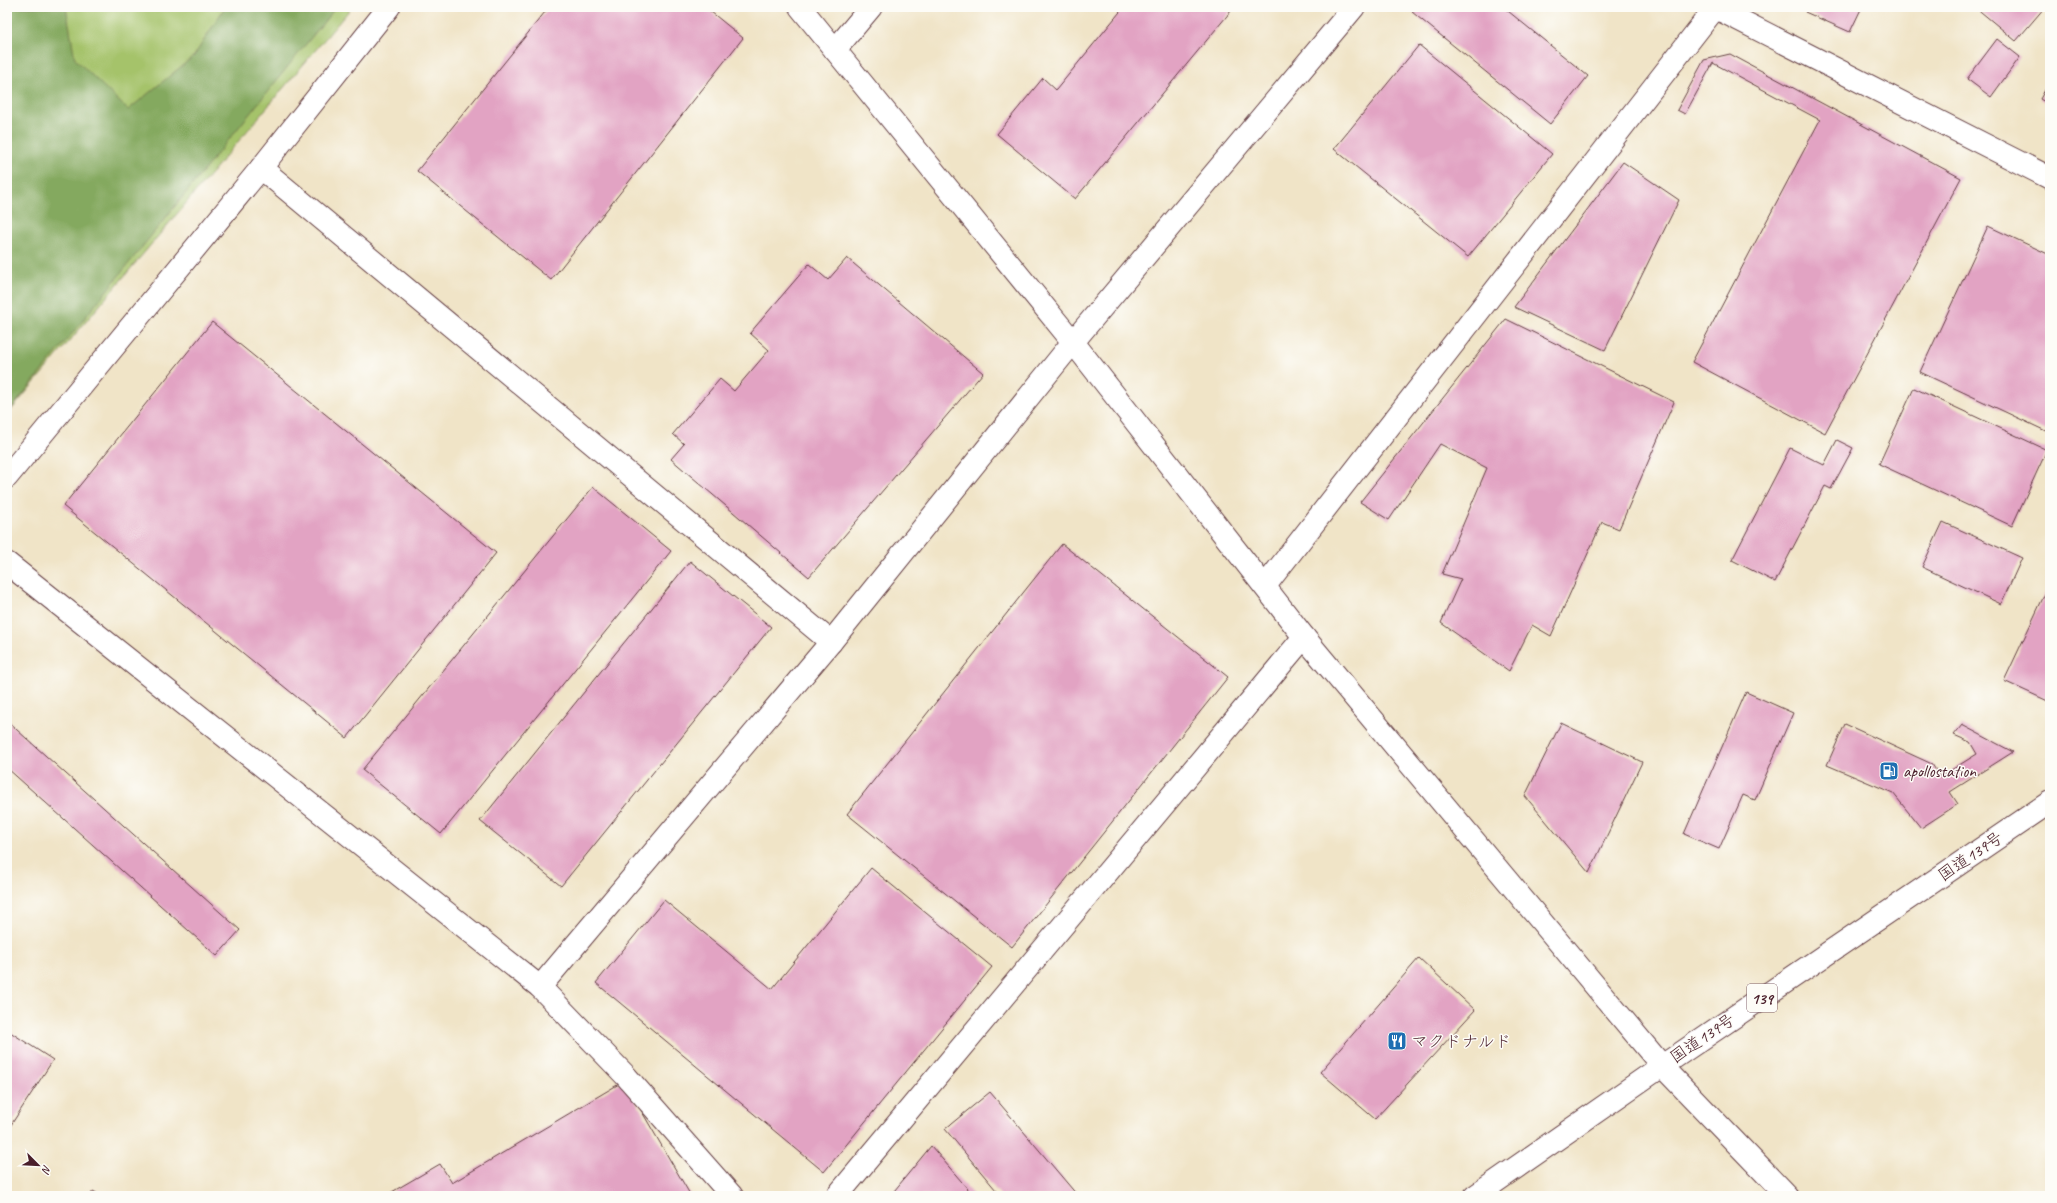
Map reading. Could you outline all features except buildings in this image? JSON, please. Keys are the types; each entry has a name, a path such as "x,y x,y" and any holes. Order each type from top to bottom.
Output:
{"main road":[{"path":"7,476 261,168 390,7"},
{"path":"800,7 1073,342 1304,637 1662,1066 1787,1196"},
{"path":"835,50 871,7"},
{"path":"540,987 831,642 1073,342 1354,7"},
{"path":"1265,586 1715,8 2050,178"},
{"path":"261,168 831,642"},
{"path":"7,563 540,987 625,1075 732,1196"},
{"path":"837,1196 1304,637"},
{"name":"国道139号","path":"1475,1196 1662,1066 2050,802"}],"green space":[{"path":"7,7 352,7 7,415"},
{"path":"7,7 66,7 75,59 128,110 194,56 225,7 336,7 7,414"}],"place":[{"name":"apollostation","path":"1889,771"},
{"name":"マクドナルド","path":"1397,1041"}]}
